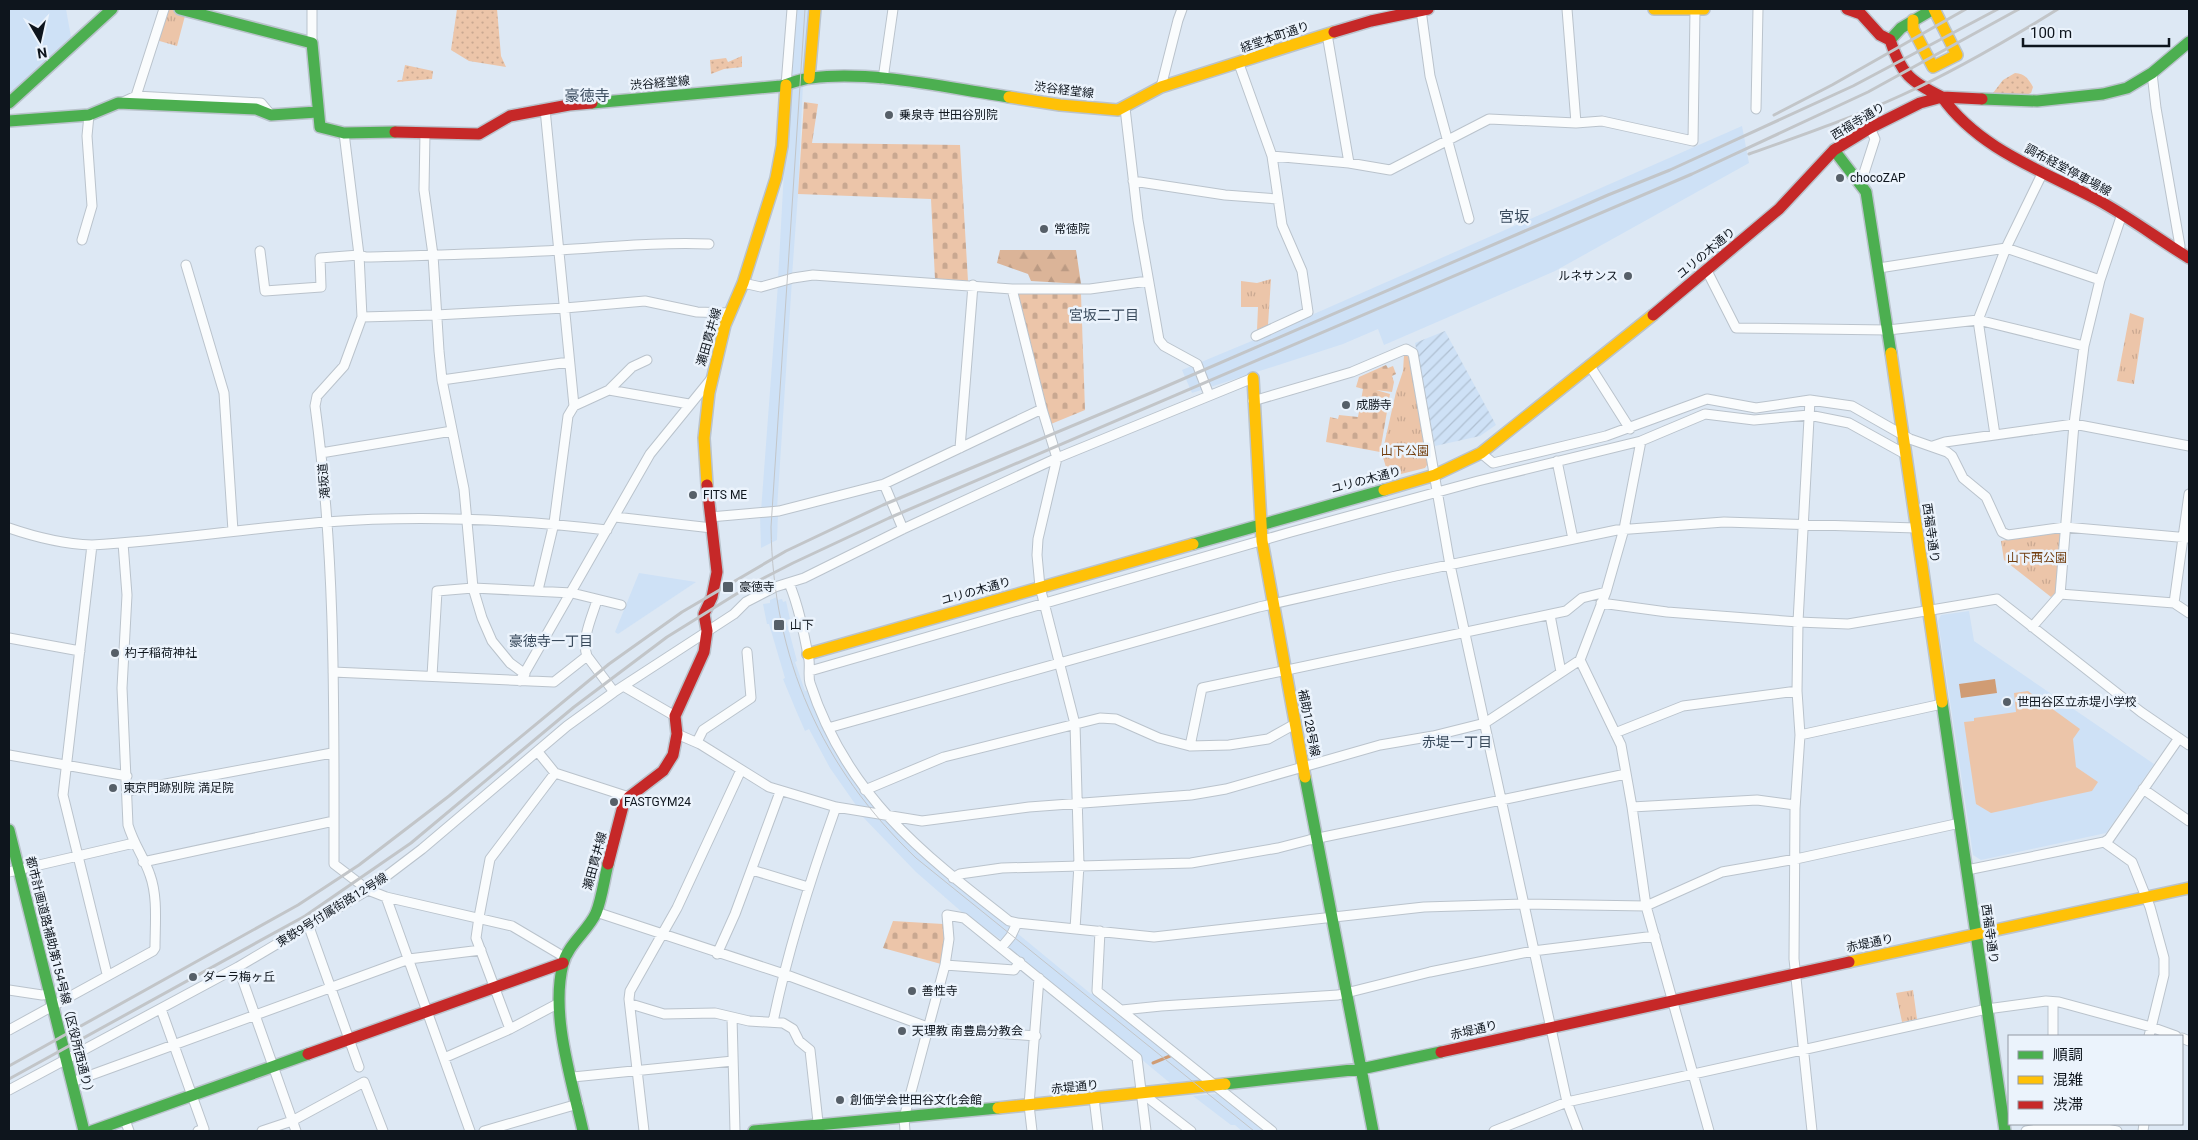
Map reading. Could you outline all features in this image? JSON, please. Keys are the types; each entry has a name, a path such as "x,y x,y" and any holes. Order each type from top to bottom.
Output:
{"street":[{"path":"9,103 112,9"},
{"path":"136,96 164,9"},
{"path":"180,9 312,43 312,9"},
{"path":"786,85 792,9"},
{"path":"809,78 815,9"},
{"path":"883,79 893,9"},
{"path":"1161,87 1182,9"},
{"path":"1425,9 1430,76 1469,219"},
{"name":"経堂本町通り","path":"1161,87 1239,64 1327,34 1371,21 1425,9"},
{"path":"1567,9 1576,123"},
{"path":"1272,156 1350,163 1390,170 1489,119 1576,123 1602,121 1693,141 1700,9 1654,9"},
{"path":"1756,109 1758,9"},
{"path":"1847,9 1861,14 1880,35 1890,40 1898,65 1912,83 1942,98 2028,101 2095,95 2127,88 2152,73 2189,42"},
{"path":"1890,40 1901,28 1930,11 1930,9"},
{"path":"1913,20 1914,29 1933,67 1957,55 1934,9"},
{"path":"1327,34 1350,163"},
{"name":"渋谷経堂線","path":"312,43 320,127 344,133 425,133 466,136 479,134 510,116 545,109 569,105 786,85 809,78 845,76 883,79 1060,105 1118,110 1125,108 1161,87"},
{"path":"1239,64 1272,156 1282,225 1302,271 1308,312 1256,336"},
{"path":"2152,73 2180,246 2178,251"},
{"name":"瀬田貫井線","path":"707,631 704,614 712,597 717,572 704,447 711,379 729,313 743,283 778,169 782,146 786,85"},
{"path":"9,120 89,114 136,96 261,103 271,115"},
{"name":"西福寺通り","path":"1942,98 1920,103 1870,128 1834,150 1866,192 1879,268 2005,1131"},
{"name":"調布経堂停車場線","path":"1942,98 1947,107 1976,133 2042,174 2122,214 2189,258"},
{"path":"118,104 156,103 256,109 271,115 318,112"},
{"path":"1125,108 1133,181 1159,340 1164,346 1196,364 1209,395"},
{"path":"545,109 574,406"},
{"path":"82,240 92,206 87,136 89,114"},
{"path":"1857,179 1864,173 1875,139 1870,128"},
{"name":"滝坂道","path":"344,133 359,255 362,317 344,366 317,396 315,406 328,522 333,672 334,864 368,890"},
{"path":"425,133 424,190 433,255 442,380 464,489 473,588 482,618 492,641 522,678"},
{"name":"ユリの木通り","path":"808,654 1040,586 1435,475 1481,453 1707,271 1779,209 1834,150"},
{"path":"1995,435 1978,320 2006,248 2042,174"},
{"path":"1133,181 1226,195 1278,199"},
{"path":"2032,627 2060,594 2074,424 2084,346 2100,280 2122,214"},
{"path":"260,251 265,291 321,287 320,258 359,255 366,257 560,250 664,242 709,244"},
{"path":"1879,268 2006,248 2100,280"},
{"path":"186,266 224,392 233,531"},
{"path":"1707,271 1736,328 1888,330 1978,320 2084,346"},
{"path":"743,283 761,287 793,278 813,275 1012,289 1090,289 1148,281"},
{"path":"960,448 973,285"},
{"path":"1012,289 1042,409 1057,458 1038,539 1037,555 1044,604 1075,724 1079,865 1075,929"},
{"path":"362,317 565,308 645,301 697,312 729,313"},
{"path":"1253,401 1352,372 1406,349 1413,353 1450,565 1550,1027 1567,1102 1578,1131"},
{"path":"538,590 554,523 568,416 574,406 609,390 632,367 647,360"},
{"path":"442,380 569,362"},
{"path":"1590,366 1630,429"},
{"name":"東鉄9号付属街路12号線","path":"9,1090 238,967 309,927 368,890 422,849 567,726 614,692 734,614 746,602 775,587 804,578 903,529 1057,458 1253,378"},
{"name":"補助128号線","path":"1253,378 1259,524 1316,838 1361,1069"},
{"path":"522,678 650,454 711,379"},
{"path":"609,390 689,404"},
{"path":"1481,453 1493,463 1630,429 1707,399 1756,408 1810,400 1852,406 1910,440 1947,452 1952,456 1963,478 1986,497 2002,532 2008,535 2065,527 2186,537"},
{"path":"1810,400 1798,622 1796,691 1800,735 1795,805 1796,973 1812,1131"},
{"path":"614,517 711,522 779,511 884,484 1042,409"},
{"path":"810,671 1437,492 1642,441 1706,414 1754,420 1809,415 1849,423 1905,454"},
{"path":"1933,446 1945,442 2074,424 2189,446"},
{"path":"321,453 452,431"},
{"path":"677,734 697,742 780,792 836,807 922,821 1029,807 1191,795 1226,789 1380,744 1433,736 1484,723 1580,660 1606,592 1624,529 1642,441"},
{"path":"1557,461 1573,539"},
{"path":"884,484 903,529"},
{"path":"2174,603 2186,537 2189,494"},
{"path":"9,528 75,544 92,545 328,522 431,517 554,523 607,530"},
{"path":"828,728 1273,604 1624,529 1724,522 1916,528"},
{"path":"9,1030 155,948 155,909 150,876 134,843 128,825 128,790 122,688 127,595 123,543"},
{"path":"92,545 63,795 108,974"},
{"path":"789,583 796,601 808,654 809,680 840,753 886,815 919,850 1008,921 1016,923 1154,937 1416,907 1524,904 1646,906 1722,872 1960,823"},
{"path":"432,676 437,591 473,588 538,590 572,593 621,605"},
{"path":"1190,746 1202,688 1286,672 1550,615 1566,611 1586,596 1606,592"},
{"path":"2060,594 2174,603 2189,613"},
{"path":"597,600 584,650 586,656 614,692"},
{"path":"1601,603 1667,612 1848,624 1997,600 2141,712 2189,745"},
{"path":"1550,615 1561,672"},
{"path":"538,752 555,773 629,797 664,771 673,755 677,734 675,716 704,652 707,631"},
{"path":"9,638 80,651"},
{"path":"697,742 703,730 751,698 747,652"},
{"path":"333,672 522,678 554,682 586,656"},
{"path":"1580,660 1621,746 1646,906 1709,1131"},
{"path":"625,686 675,716"},
{"path":"1615,733 1682,706 1796,691"},
{"path":"1800,735 1942,704"},
{"path":"866,790 944,757 1100,718 1116,719 1159,738 1190,746 1229,745 1268,739 1295,724"},
{"path":"1967,870 2104,842 2179,738"},
{"path":"128,790 332,753"},
{"path":"9,756 127,776"},
{"path":"644,1131 630,991 685,891 741,770"},
{"path":"510,1029 476,938 479,917 490,860 555,773"},
{"path":"953,878 960,874 1002,868 1191,863 1278,848 1316,838 1626,774"},
{"path":"2143,789 2189,821"},
{"path":"717,954 735,914 780,792"},
{"name":"瀬田貫井線","path":"583,1131 559,1003 564,961 590,924 596,912 623,806 629,797"},
{"path":"1632,807 1757,800 1795,805"},
{"path":"773,1022 808,887 836,807"},
{"path":"143,862 334,821"},
{"name":"都市計画道路補助第154号線（区役所西通り）","path":"9,830 14,872 50,994 84,1131"},
{"path":"2104,842 2132,862 2147,897 2164,958 2164,975 2150,1032"},
{"path":"14,872 134,843"},
{"path":"752,870 808,887"},
{"name":"赤堤通り","path":"754,1131 818,1128 1361,1069 2189,888"},
{"path":"368,890 386,897 512,926 564,961"},
{"path":"386,897 470,1131"},
{"path":"596,912 717,954 784,974 930,1028 1036,1036"},
{"path":"905,1131 904,1118 930,1028 945,965 949,939 947,915 964,918 1137,1058 1143,1094 1146,1131"},
{"path":"1001,948 1011,936 1016,923"},
{"path":"309,927 359,1067"},
{"path":"1100,931 1097,991 1272,1131"},
{"path":"1122,1010 1338,995 1430,972 1533,951 1655,936"},
{"path":"72,1082 409,959 480,950"},
{"path":"92,1131 427,1012 564,961"},
{"path":"945,965 1014,970 1020,962"},
{"path":"238,967 296,1131"},
{"path":"1032,1131 1029,1105 1036,1036 1039,978"},
{"path":"9,990 42,995 50,994"},
{"path":"2053,1002 2053,1035"},
{"path":"1494,1131 1567,1102 1987,1009 2053,1002 2076,1006 2150,1032 2170,1035"},
{"path":"444,1058 510,1029 559,1003"},
{"path":"631,1004 664,1014 715,1013 749,1021 783,1023 793,1029 798,1041 810,1050 818,1128"},
{"path":"161,1009 204,1129 198,1131"},
{"path":"732,1017 735,1131"},
{"path":"573,1078 733,1061"},
{"path":"1361,1069 1373,1131"},
{"path":"262,1131 292,1121 364,1082 383,1131"},
{"path":"1143,1094 1191,1131"},
{"path":"1094,1098 1098,1131"},
{"path":"484,1131 578,1104"},
{"path":"125,1120 129,1131"},
{"path":"2026,1131 2054,1125 2093,1126 2116,1131"}],"shaded area":[{"path":"9,9 66,9 71,37 9,95"},
{"path":"795,9 811,9 809,31 806,35 804,69 802,73 790,78"},
{"path":"803,83 792,276 778,280 788,98 791,90"},
{"path":"1742,126 1749,163 1555,271 1384,345 1378,329 1343,344 1192,393 1182,370"},
{"path":"792,280 777,509 761,511 778,284"},
{"path":"1445,331 1496,425 1480,436 1435,446 1415,343"},
{"path":"778,514 777,540 761,548 760,515"},
{"path":"639,573 696,582 618,634 615,632"},
{"path":"777,597 778,600 786,601 790,619 786,620 797,661 795,662 805,691 810,690 820,721 833,747 859,788 876,809 875,811 858,808 830,768 809,729 805,731 783,679 785,678 769,624 767,624 763,604 770,603 770,600"},
{"name":"世田谷区立赤堤小学校","path":"1969,611 1974,641 2154,764 2106,833 1981,860 1973,855 1938,621 1941,615"},
{"path":"1995,679 1997,693 1961,698 1959,684"},
{"path":"863,814 884,818 918,853 1010,927 1011,929 1003,941 963,913 916,872 862,816"},
{"path":"1017,933 1091,994 1093,993 1204,1079 1170,1083 1008,948"},
{"path":"1217,1094 1263,1131 1242,1131 1235,1125 1231,1125 1193,1096"}],"green space":[{"path":"166,9 186,12 177,46 156,40"},
{"path":"457,9 497,9 501,56 506,67 469,61 451,50"},
{"path":"742,56 742,67 724,69 711,74 710,60 726,58 728,62"},
{"path":"405,65 433,71 432,79 397,82 402,80"},
{"path":"2015,73 2024,75 2028,79 2033,87 2031,93 2026,95 1993,93 2003,80"},
{"path":"804,102 818,104 812,143 960,145 968,281 935,279 931,199 798,194"},
{"path":"1000,250 1076,250 1081,284 1031,281 1028,274 997,263"},
{"path":"1271,279 1268,325 1257,330 1258,307 1241,307 1241,281 1257,283"},
{"path":"1045,290 1081,294 1085,410 1051,424 1016,297 1019,293"},
{"path":"2130,313 2144,318 2134,384 2117,381"},
{"name":"山下公園","path":"1404,355 1410,357 1429,462 1425,468 1389,477 1382,454 1396,392 1403,371"},
{"path":"1386,365 1388,368 1393,366 1396,374 1392,376 1394,382 1392,392 1376,390 1390,394 1380,452 1326,442 1330,417 1338,419 1339,415 1358,417 1363,389 1356,387 1359,377"},
{"name":"山下西公園","path":"2057,531 2061,535 2057,591 2051,597 2004,560 2001,541"},
{"path":"2028,691 2080,729 2073,739 2076,767 2098,782 2092,791 1991,813 1976,804 1964,722 1974,721 1974,718 2016,712 2014,693"},
{"path":"893,921 943,924 945,941 941,964 883,948"},
{"path":"1913,990 1917,1019 1902,1022 1896,993"}],"waterway":[{"path":"1153,1063 1170,1056"}],"tram line":[{"path":"805,9 771,527 774,575 781,622 793,666 809,708 829,748 854,786 883,823 916,858 1254,1131"}],"railway":[{"path":"1774,115 1832,85 1966,9"},
{"path":"9,1066 298,905 359,865 449,796 609,664 682,612 786,551 883,505 1153,392 1670,170 1853,86 1998,9"},
{"path":"9,1079 305,916 411,843 574,707 667,637 754,583 889,518 1692,174 1868,92 2019,9"},
{"path":"1749,154 1845,119 1902,95 1982,54 2058,9"}],"traffic: fast":[{"path":"9,103 112,9"},
{"path":"180,9 312,43 320,127 344,133 395,132"},
{"path":"1890,40 1901,28 1930,11 1930,9"},
{"path":"1982,99 2037,101 2103,94 2127,88 2152,73 2189,42"},
{"path":"592,103 781,86 800,80 835,76 859,76 910,81 1009,97"},
{"path":"9,121 89,115 118,103 256,109 271,115 317,112"},
{"path":"1834,150 1866,192 1891,353"},
{"path":"1193,544 1384,490"},
{"path":"1942,702 2005,1131"},
{"path":"1305,777 1373,1131"},
{"path":"9,830 84,1131"},
{"path":"583,1131 564,1048 559,1005 560,984 563,964 569,950 596,913 608,864"},
{"path":"1225,1084 1361,1069 1441,1052"},
{"path":"92,1131 308,1054"},
{"path":"754,1131 998,1108"}],"traffic: slow":[{"path":"809,78 815,9"},
{"path":"1654,9 1704,9"},
{"path":"1913,20 1913,29 1933,67 1957,55 1934,9"},
{"path":"1009,97 1060,105 1118,110 1161,87 1334,32"},
{"path":"707,485 704,438 709,393 725,325 743,283 776,178 782,146 786,85"},
{"path":"1384,490 1435,475 1481,453 1653,315"},
{"path":"1891,353 1942,702"},
{"path":"1253,378 1262,541 1305,777"},
{"path":"808,654 1193,544"},
{"path":"1849,962 2189,888"},
{"path":"998,1108 1225,1084"}],"traffic: jam":[{"path":"1334,32 1371,21 1428,9"},
{"path":"1847,9 1861,14 1880,35 1890,40"},
{"path":"1890,40 1898,61 1908,76 1922,87 1942,97"},
{"path":"1942,97 1974,131 1992,144 2012,157 2108,206 2189,258"},
{"path":"1653,315 1779,209 1834,150 1870,128 1920,103 1942,97 1982,99"},
{"path":"395,132 479,134 510,116 569,105 592,103"},
{"path":"608,864 623,806 629,797 663,771 673,755 677,734 675,716 704,652 707,631 704,614 712,597 717,572 707,485"},
{"path":"1441,1052 1849,962"},
{"path":"308,1054 563,963"}],"place":[{"name":"乗泉寺 世田谷別院","path":"889,115"},
{"name":"chocoZAP","path":"1840,178"},
{"name":"常徳院","path":"1044,229"},
{"name":"ルネサンス","path":"1628,276"},
{"name":"成勝寺","path":"1346,405"},
{"name":"FITS ME","path":"693,495"},
{"name":"豪徳寺","path":"728,587"},
{"name":"山下","path":"779,625"},
{"name":"杓子稲荷神社","path":"115,653"},
{"name":"世田谷区立赤堤小学校","path":"2007,702"},
{"name":"東京門跡別院 満足院","path":"113,788"},
{"name":"FASTGYM24","path":"614,802"},
{"name":"ダーラ梅ヶ丘","path":"193,977"},
{"name":"善性寺","path":"912,991"},
{"name":"天理教 南豊島分教会","path":"902,1031"},
{"name":"創価学会世田谷文化会館","path":"840,1100"}],"district":[{"name":"豪徳寺","path":"587,96"},
{"name":"宮坂","path":"1514,217"},
{"name":"宮坂二丁目","path":"1104,315"},
{"name":"豪徳寺一丁目","path":"551,641"},
{"name":"赤堤一丁目","path":"1457,742"}]}
